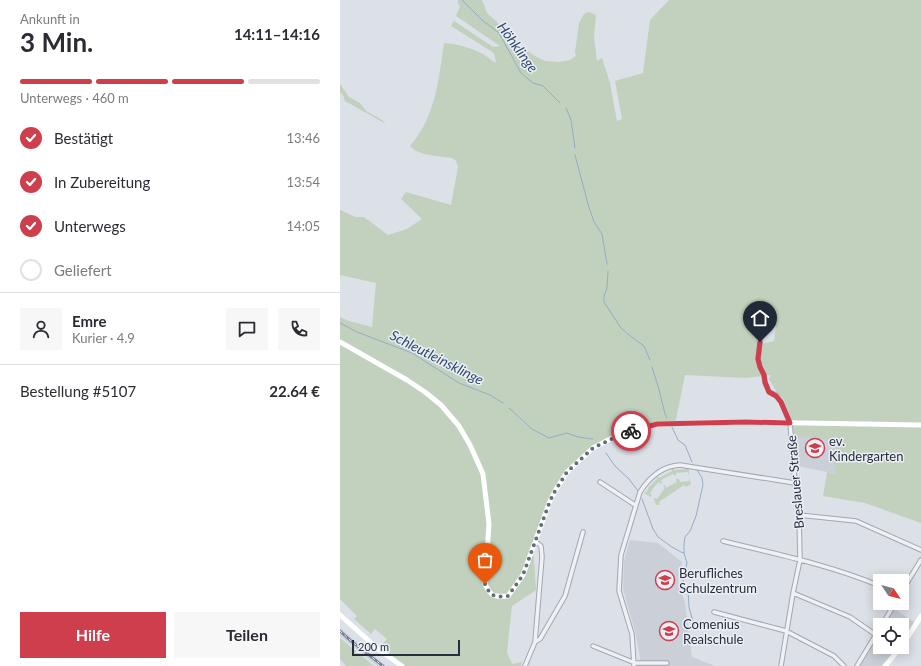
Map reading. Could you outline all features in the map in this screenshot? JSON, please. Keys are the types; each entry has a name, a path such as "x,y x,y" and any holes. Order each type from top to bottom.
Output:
{"street":[{"path":"340,342 407,380 425,392 441,406 459,426 470,445 482,474 489,524 485,584 489,592 497,597 508,596 523,575 544,515 555,491 567,472 593,448 622,434 657,424 746,422 921,425"},
{"name":"Breslauer Straße","path":"760,342 758,359 765,382 769,392 776,396 781,402 790,423 795,483 800,515 800,560 786,631 781,666"},
{"path":"634,664 632,634 619,591 621,555 635,505 643,487 656,473 676,465 795,483"},
{"path":"600,482 635,505"},
{"path":"800,515 856,521 921,550"},
{"path":"535,642 540,639 566,596 583,532"},
{"path":"526,666 535,642 542,557 541,546 535,541"},
{"path":"723,541 800,560 856,576 873,583"},
{"path":"909,580 921,560"},
{"path":"793,593 850,617 873,633"},
{"path":"714,612 786,631 834,656 844,666"},
{"path":"340,615 378,649 402,666"},
{"path":"909,636 921,616"},
{"path":"857,666 873,640"},
{"path":"593,646 634,664 667,663"},
{"path":"885,666 896,654"}],"shaded area":[{"name":"ev. Kindergarten","path":"793,436 837,439 834,462 837,474 798,466"},
{"path":"630,540 658,543 682,562 678,582 685,603 692,657 715,666 639,666 640,657 635,631 623,589 624,561"},
{"path":"893,610 896,610 908,618 888,618"},
{"path":"909,619 914,622 909,630"},
{"path":"340,628 386,666 378,666 350,644 340,635"},
{"path":"873,644 873,654 892,654 882,666 860,666"}],"green space":[{"path":"458,0 482,0 487,13 499,24 510,39 545,61 559,62 570,60 576,56 575,52 579,23 584,14 589,12 596,15 594,38 597,61 602,58 610,83 617,121 622,119 615,81 643,73 650,20 669,0 921,0 921,523 865,503 823,496 827,472 836,474 834,462 837,440 793,436 791,418 783,398 779,396 769,379 771,375 746,378 685,375 675,424 657,424 623,433 593,448 567,472 555,491 533,546 536,590 512,606 507,652 512,664 522,662 521,666 402,666 378,649 387,639 375,629 371,634 354,619 357,616 340,599 340,317 372,327 376,283 340,275 340,210 356,217 364,217 388,235 407,229 422,219 401,199 406,192 451,205 458,167 456,161 452,158 424,154 418,152 410,146 425,123 430,111 438,84 444,43 460,45 471,49 481,53 496,63 494,53 451,26 454,21 493,47 500,46 456,16 460,6 458,4","holes":["759,322 776,326 774,341 761,344 757,342 756,330"]},
{"path":"340,84 349,97 360,103 366,111 386,124 345,101 340,92"},
{"path":"687,467 689,468 689,474 688,472 676,473 674,476 673,474 661,480 661,484 659,482 653,488 650,494 652,495 651,497 644,493 646,493 649,487 657,479 656,476 659,478 672,471 672,468 675,470 686,469"},
{"path":"689,478 691,484 686,487 684,485 659,502 659,505 656,505 654,498 657,499 665,488 663,486 665,485 666,488 677,482 676,479 679,479 680,482 689,481"},
{"path":"340,638 374,666 346,666 340,659"}],"waterway":[{"name":"Höhklinge","path":"462,0 482,20 499,33 521,73 533,83 543,86 560,103"},
{"name":"Höhklinge","path":"566,108 571,120 575,148"},
{"name":"Höhklinge","path":"575,155 594,222 602,234 607,264"},
{"name":"Höhklinge","path":"608,271 604,302 621,328 644,346 650,360"},
{"name":"Schleutleinsklinge","path":"340,323 357,332 412,353 459,383 490,395 503,403"},
{"name":"Höhklinge","path":"652,367 667,418"},
{"name":"Schleutleinsklinge","path":"509,408 532,429 549,438 567,433 578,437 593,439"},
{"name":"Höhklinge","path":"672,427 678,440 685,445 692,462"},
{"name":"Schleutleinsklinge","path":"606,453 615,466 629,479 638,491"},
{"name":"Höhklinge","path":"695,629 689,607 688,590 684,585 683,580 687,563 684,553 685,537 690,531 696,516 703,485 702,478 697,470"},
{"name":"Schleutleinsklinge","path":"642,499 653,529 658,537 684,553"}],"railway":[{"path":"340,631 383,666"}],"way so far":[{"path":"485,584 489,592 497,597 508,596 523,575 544,515 555,491 567,472 593,448 631,431"}],"place":[{"name":"ev. Kindergarten","path":"815,448"},
{"name":"Berufliches Schulzentrum","path":"665,580"},
{"name":"Comenius Realschule","path":"669,631"}],"route":[{"path":"631,431 657,424 746,422 790,423 781,402 776,396 769,392 765,382 758,359 760,342"}]}
